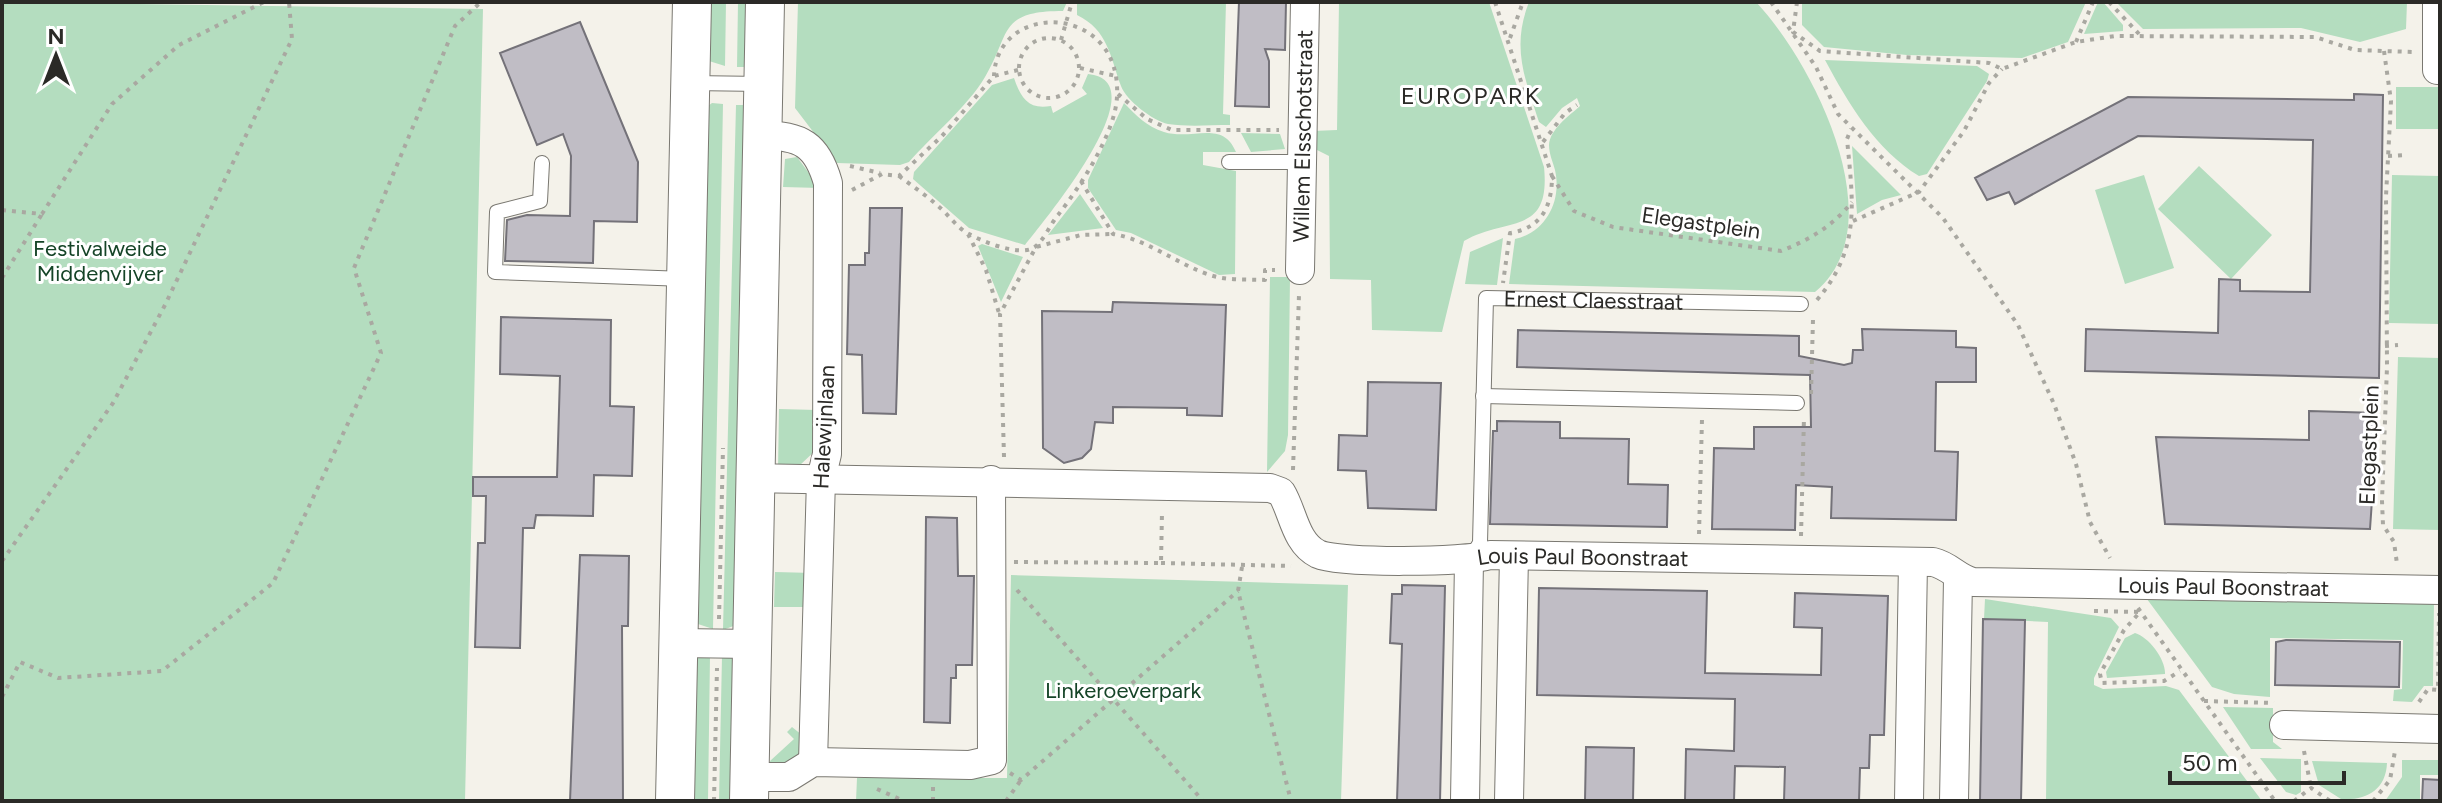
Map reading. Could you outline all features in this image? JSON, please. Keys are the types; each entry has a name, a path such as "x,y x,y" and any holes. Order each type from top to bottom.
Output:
{"main road":[{"path":"675,801 692,2"},
{"path":"749,789 765,2"}],"street":[{"name":"Willem Elsschotstraat","path":"1300,270 1305,2"},
{"path":"2437,2 2438,61"},
{"path":"762,135 799,138 824,169"},
{"name":"Halewijnlaan","path":"813,762 821,479 827,454 828,208 824,169"},
{"path":"755,493 821,479 1255,487 1281,492"},
{"path":"749,789 789,777 813,762 970,765 992,760 992,562 997,481"},
{"name":"Louis Paul Boonstraat","path":"1281,492 1297,532 1318,554 1469,561 1490,555 1913,562 1944,564 1958,579 1973,582 2439,590"},
{"path":"1509,801 1514,556"},
{"name":"Ernest Claesstraat","path":"1465,801 1469,561"},
{"path":"1909,801 1913,562"},
{"path":"1954,801 1958,579"},
{"path":"679,643 752,644"},
{"path":"2294,726 2418,729"}],"lane":[{"path":"690,83 763,84"},
{"path":"1229,162 1302,162"},
{"path":"542,163 540,201 497,212 495,272 686,279"},
{"name":"Ernest Claesstraat","path":"1469,561 1480,543 1486,298 1807,304"},
{"path":"1483,396 1801,403"}],"path":[{"path":"2,278 112,104 179,45 264,2"},
{"path":"2,561 113,403 165,305 292,39 289,2"},
{"path":"2,697 20,662 58,678 162,671 273,583 381,353 354,268 455,26 481,2"},
{"path":"1061,40 1072,2"},
{"name":"Elegastplein","path":"1495,2 1552,176 1574,211 1613,227 1781,251 1807,241 1840,218 1852,202"},
{"path":"1509,40 1523,2"},
{"path":"1771,2 1816,67 1838,114 1919,192 1984,272 2018,325 2076,464 2090,522 2140,612 2275,801"},
{"path":"1793,32 1797,2"},
{"path":"2076,42 2093,2"},
{"path":"2109,2 2141,35"},
{"path":"899,176 942,136 994,76 1003,41 1029,20 1069,18 1088,27 1102,43 1116,76 1118,94 1113,119 1081,181 1036,247 1000,314"},
{"path":"1793,32 1820,51 1989,63 2002,69"},
{"path":"1853,221 1919,192 1964,131 1989,83 2002,69 2076,42 2141,35 2315,37 2355,50 2384,51 2438,61"},
{"path":"1050,37 1061,40 1078,56 1080,68 1074,87 1061,97 1047,99 1033,95 1024,86 1018,70 1022,53 1029,45 1050,37"},
{"name":"Elegastplein","path":"2384,51 2391,101 2383,525 2394,542 2400,590"},
{"path":"1080,68 1116,76"},
{"path":"994,76 1018,70"},
{"path":"1118,94 1147,119 1172,130 1303,130"},
{"path":"1543,142 1565,113 1577,105"},
{"path":"1801,560 1801,403 1811,403 1807,304 1838,274 1853,221 1847,139 1851,129"},
{"path":"2388,156 2405,155"},
{"path":"824,169 857,166 899,176 968,234 1023,252 1081,235 1113,234 1135,237 1223,279 1265,280 1265,270 1300,270 1293,477 1281,492"},
{"path":"828,208 859,184 882,174"},
{"name":"Elegastplein","path":"1501,298 1510,233 1527,230 1538,221 1548,206 1552,176"},
{"path":"1081,181 1113,234"},
{"path":"2,210 42,214"},
{"path":"968,234 986,270 1000,314 997,481"},
{"path":"2385,346 2398,345"},
{"path":"1698,558 1702,400"},
{"path":"1161,563 1163,485"},
{"path":"681,505 755,493"},
{"path":"992,562 1242,567 1238,591 1291,801"},
{"path":"992,562 1115,697 1203,801"},
{"path":"2373,801 2390,780 2418,729 2418,704 2428,689 2438,690 2439,590"},
{"path":"1006,801 1021,780 1238,591"},
{"path":"2082,609 2113,614 2140,612"},
{"path":"2140,612 2124,630 2100,674 2102,683 2164,681 2181,670"},
{"path":"2204,701 2283,703 2294,726 2311,788 2330,801"},
{"path":"992,760 1021,780"},
{"path":"2294,801 2311,788"}],"green space":[{"name":"Festivalweide Middenvijver","path":"2,2 483,9 465,801 2,801"},
{"path":"706,2 726,2 725,66 709,61"},
{"path":"738,2 757,2 745,67 737,67"},
{"path":"798,2 1067,2 1063,11 1027,15 1016,21 969,99 909,162 900,165 837,163 795,108"},
{"path":"1077,2 1226,2 1223,114 1230,115 1230,125 1168,124 1141,109 1124,92 1102,36 1077,15"},
{"path":"1339,2 1489,2 1544,167 1544,189 1540,205 1533,215 1464,241 1442,332 1372,330 1371,280 1330,279 1329,156 1317,150 1313,131 1337,130"},
{"path":"1529,2 1756,2 1801,63 1821,102 1837,144 1847,187 1848,227 1838,263 1815,292 1509,284 1515,239 1535,230 1554,204 1557,182 1550,139 1561,123 1580,106 1577,98 1562,108 1546,127 1539,122 1522,63 1521,34"},
{"path":"1802,2 2086,2 2068,42 2022,58 1907,55 1824,47 1802,25"},
{"path":"2098,2 2103,2 2123,25 2123,31 2084,34"},
{"path":"2116,2 2407,2 2406,29 2360,42 2301,28 2143,29"},
{"path":"1825,60 1977,66 1989,74 1927,174 1919,176 1876,139 1843,93"},
{"path":"1088,74 1107,82 1111,100 1105,125 1072,183 1025,245 969,228 913,179 914,172 992,85 1014,78 1027,101 1037,106 1051,106 1053,113 1087,94 1082,88"},
{"path":"2396,87 2440,87 2440,129 2396,129"},
{"path":"712,103 723,104 713,629 698,624 694,617 704,109"},
{"path":"1124,103 1158,130 1175,134 1215,134 1230,142 1236,152 1203,152 1203,165 1236,171 1235,274 1219,275 1131,233 1116,230 1088,188 1088,180"},
{"path":"736,105 748,105 736,625 723,630"},
{"path":"1241,133 1280,134 1285,149 1251,152"},
{"path":"1852,146 1901,195 1882,200 1857,214"},
{"path":"797,157 820,188 783,187 785,159"},
{"path":"2199,166 2272,235 2231,279 2158,209"},
{"path":"2144,175 2174,268 2125,284 2095,190"},
{"path":"2392,175 2440,176 2440,324 2389,323"},
{"path":"1080,194 1103,228 1048,235"},
{"path":"1503,238 1497,285 1465,284 1470,252"},
{"path":"982,244 1023,257 1001,302 978,246"},
{"path":"1270,277 1290,277 1288,435 1285,451 1267,472"},
{"path":"2398,357 2440,358 2440,530 2393,529"},
{"path":"779,409 817,410 817,449 799,466 778,470"},
{"path":"775,572 813,573 811,607 774,607"},
{"name":"Linkeroeverpark","path":"1011,575 1348,585 1341,801 856,801 857,778 1007,778"},
{"path":"2144,595 2434,600 2433,686 2424,686 2412,702 2393,701 2394,690 2402,689 2403,640 2270,638 2270,697 2234,694 2212,687"},
{"path":"1985,599 2111,618 2119,627 2094,678 2094,685 2103,689 2166,686 2179,690 2262,801 2046,801 2048,622 1984,619"},
{"path":"2135,633 2156,650 2165,674 2107,678 2106,672 2125,638"},
{"path":"697,656 710,656 708,801 688,801"},
{"path":"722,656 733,656 738,801 719,801"},
{"path":"2223,707 2273,708 2273,742 2282,749 2251,749"},
{"path":"792,727 807,739 804,745 788,762 771,767 770,761 794,739 787,732"},
{"path":"2260,758 2301,759 2301,792 2296,795 2286,792"},
{"path":"2402,760 2439,760 2439,775 2420,775 2420,801 2385,801 2402,777"},
{"path":"2312,761 2387,763 2383,780 2373,792 2359,798 2341,799 2319,785"}],"building":[{"path":"1239,2 1286,2 1285,50 1265,49 1269,61 1269,107 1235,106"},
{"path":"580,22 638,162 637,222 594,221 593,263 505,261 507,220 527,215 570,216 571,156 563,134 537,145 500,53"},
{"path":"2354,94 2383,95 2379,378 2085,371 2086,329 2218,333 2219,279 2240,280 2240,291 2310,292 2313,140 2138,136 2015,204 2009,192 1987,200 1975,178 2128,97 2354,100"},
{"path":"870,208 902,208 896,414 863,413 862,355 847,354 849,265 865,265 865,253 869,253"},
{"path":"1113,302 1226,305 1222,416 1187,415 1187,408 1113,407 1113,423 1095,422 1091,449 1082,458 1064,463 1043,448 1042,311 1112,312"},
{"path":"501,317 611,320 610,406 634,407 632,476 594,475 593,516 536,515 534,528 523,528 520,648 475,647 478,543 485,543 486,496 473,496 473,477 557,477 560,376 500,374"},
{"path":"1862,329 1956,331 1956,347 1976,348 1976,382 1936,382 1935,451 1958,452 1956,520 1831,518 1832,487 1796,485 1795,530 1712,529 1714,448 1754,449 1754,427 1811,427 1810,375 1517,367 1518,330 1799,336 1799,356 1844,365 1852,363 1853,350 1863,350"},
{"path":"1368,382 1441,383 1436,510 1368,508 1366,471 1338,470 1339,435 1367,436"},
{"path":"2309,411 2378,413 2370,529 2165,524 2156,437 2309,440"},
{"path":"1497,421 1560,422 1560,438 1629,439 1628,484 1668,485 1667,527 1490,524 1493,431 1497,431"},
{"path":"926,517 957,518 958,576 974,576 972,665 956,665 956,678 951,678 950,723 924,722"},
{"path":"580,555 629,556 628,626 622,626 623,801 570,801"},
{"path":"1402,585 1445,586 1440,801 1397,801 1402,644 1390,643 1392,594 1402,594"},
{"path":"1539,588 1707,591 1705,673 1821,675 1822,628 1794,627 1795,593 1888,596 1884,735 1870,735 1869,768 1860,768 1859,801 1784,801 1785,767 1735,766 1734,801 1685,801 1686,749 1734,751 1735,699 1537,695"},
{"path":"1983,619 2025,620 2021,801 1980,801"},
{"path":"2276,642 2400,642 2399,687 2275,685"},
{"path":"1586,747 1634,748 1633,801 1585,801"},
{"path":"2423,779 2440,780 2440,801 2422,801"}],"district":[{"name":"EUROPARK","path":"1471,95"}]}
